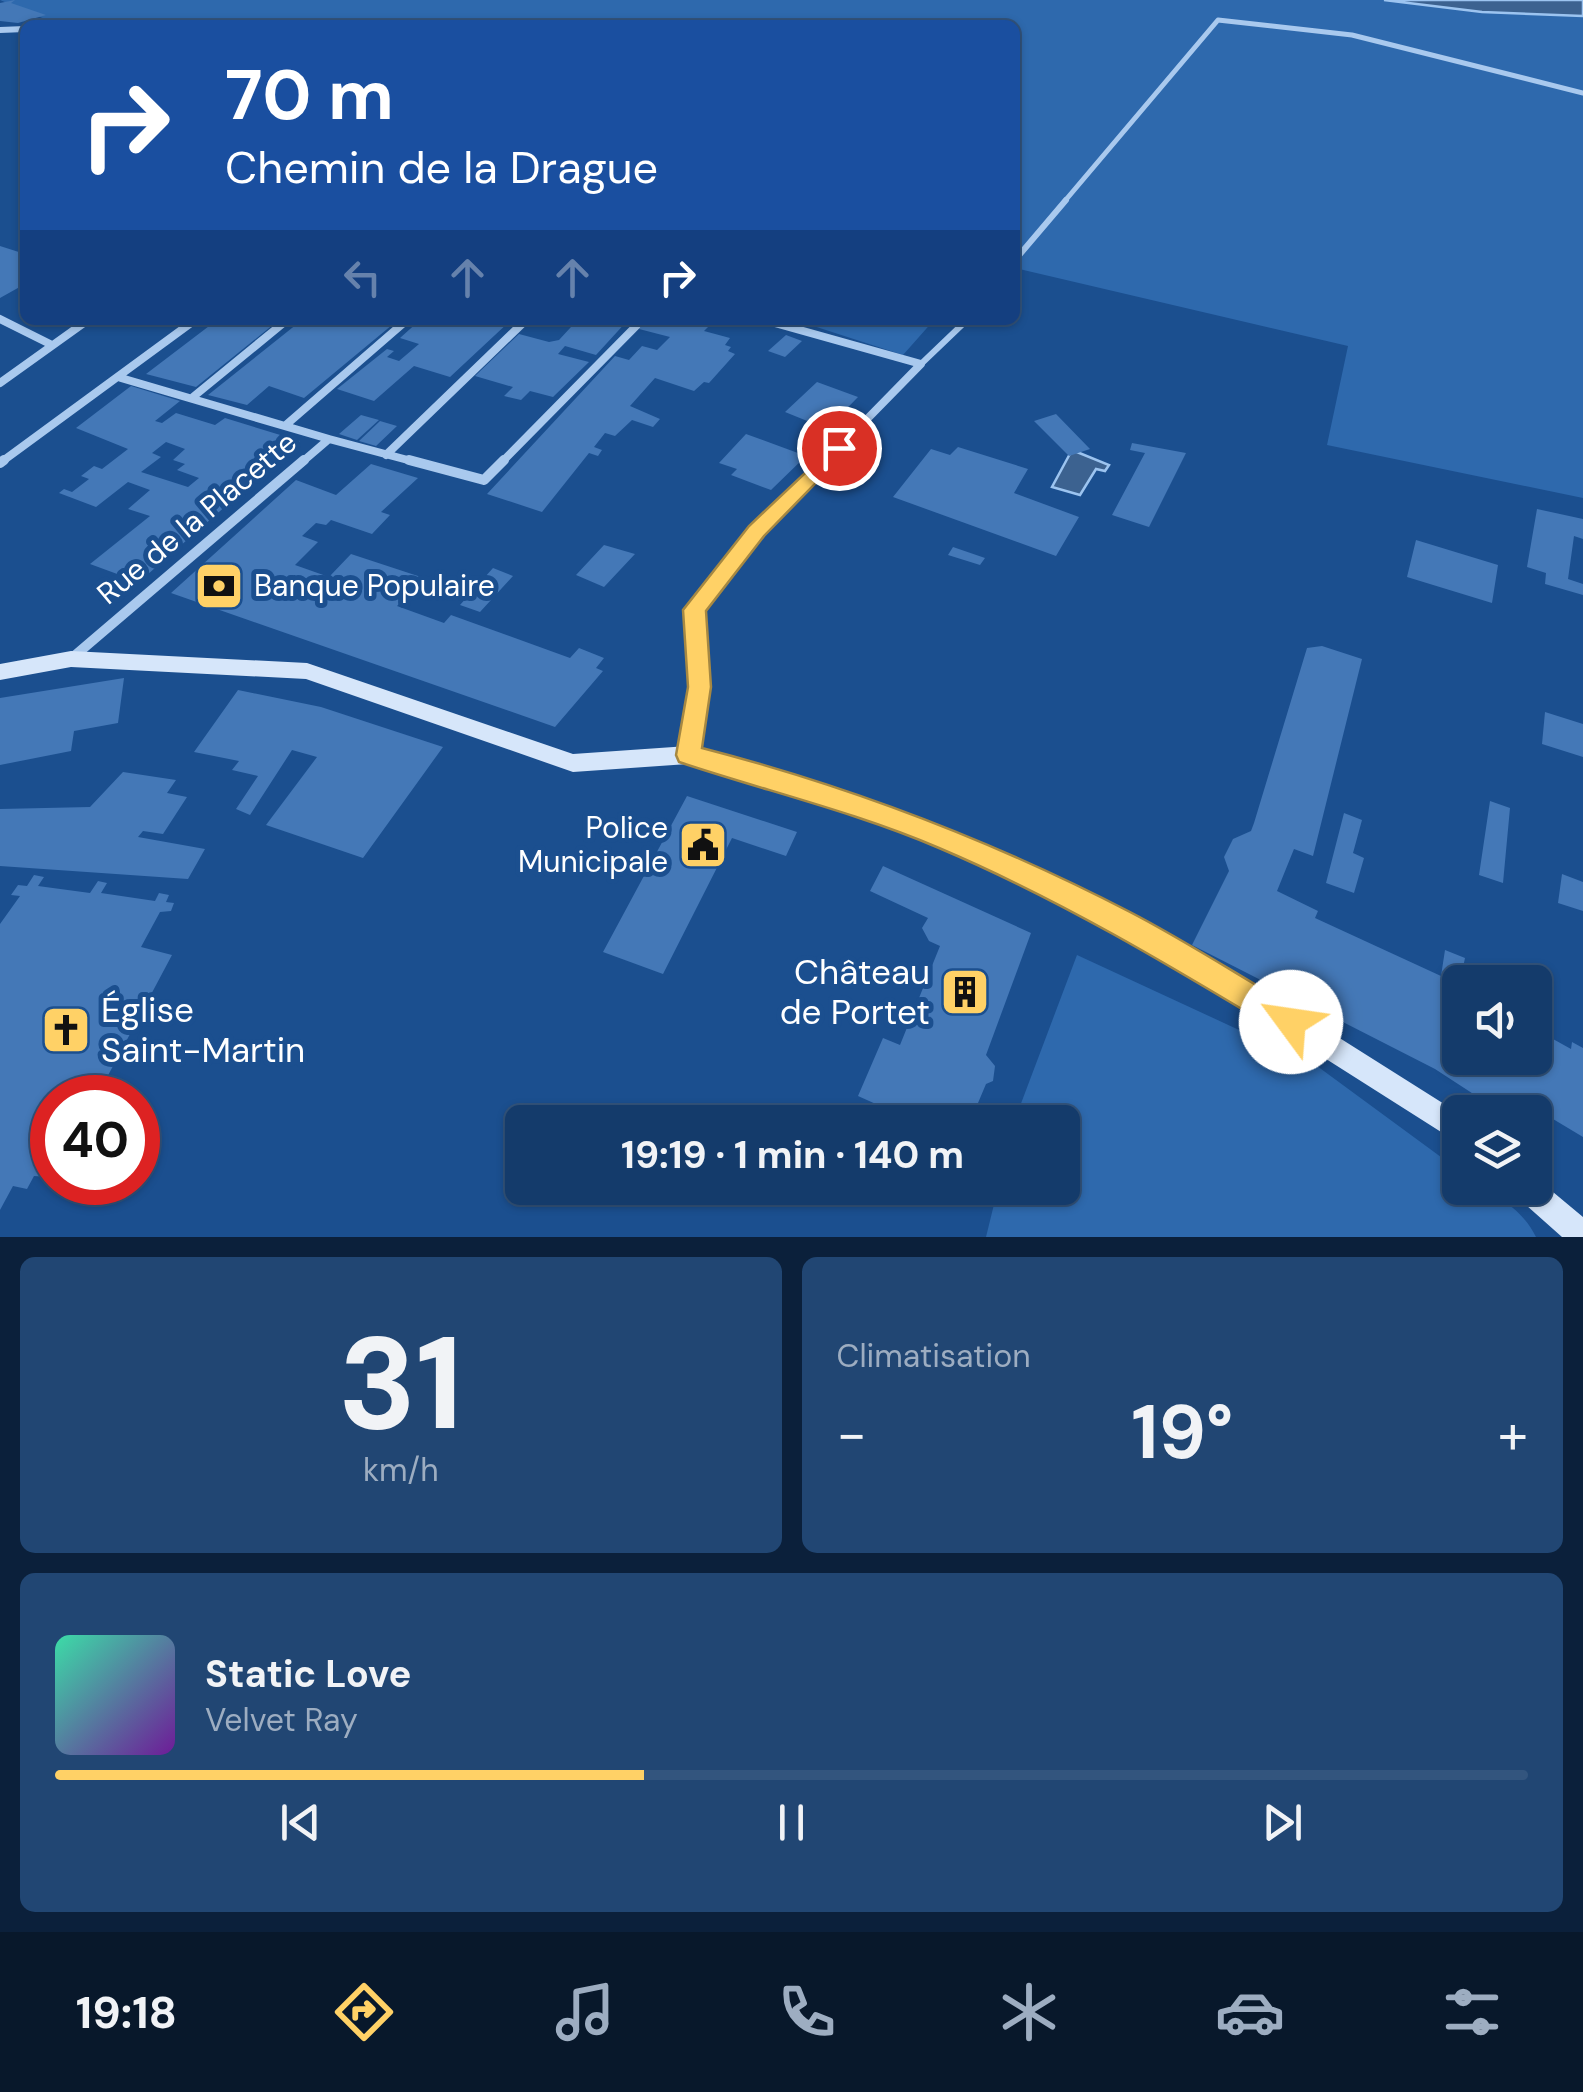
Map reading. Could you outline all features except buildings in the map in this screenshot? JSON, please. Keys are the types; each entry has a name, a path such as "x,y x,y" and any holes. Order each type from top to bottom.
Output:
{"street":[{"path":"0,319 52,345"},
{"path":"0,383 81,325"},
{"path":"0,463 189,325"},
{"path":"193,396 281,325"},
{"path":"287,424 401,325"},
{"path":"386,455 521,325"},
{"path":"329,439 484,480 637,325"},
{"path":"688,755 700,687 694,610 757,531 921,364 782,325"},
{"name":"Rue de la Placette","path":"71,659 329,439 121,378"},
{"path":"0,672 71,659 307,671 574,763 688,755 761,774 947,839 1120,921 1291,1022 1442,1118"},
{"path":"1547,1205 1583,1236"}],"lane":[{"path":"1020,254 1218,20 1352,35 1583,93"},
{"path":"921,364 962,325"}],"shaded area":[{"path":"0,0 1384,0 1482,12 1583,16 1583,498 1327,445 1348,346 1020,269 1020,20 47,20"},
{"path":"1384,0 1583,0 1583,16 1482,12"},
{"path":"810,325 930,325 903,355"},
{"path":"1072,450 1109,465 1105,471 1096,469 1080,495 1052,487"},
{"path":"1077,955 1317,1066 1442,1158 1442,1205 1508,1205 1523,1217 1536,1237 986,1237 994,1205 1080,1205 1080,1105 1020,1105"}],"place":[{"name":"Banque Populaire","path":"219,586"},
{"name":"Police Municipale","path":"703,845"},
{"name":"Château de Portet","path":"965,992"},
{"name":"Église Saint-Martin","path":"66,1030"}],"route":[{"path":"839,448 757,531 694,610 700,687 688,755 761,774 947,839 1120,921 1291,1022"}]}
